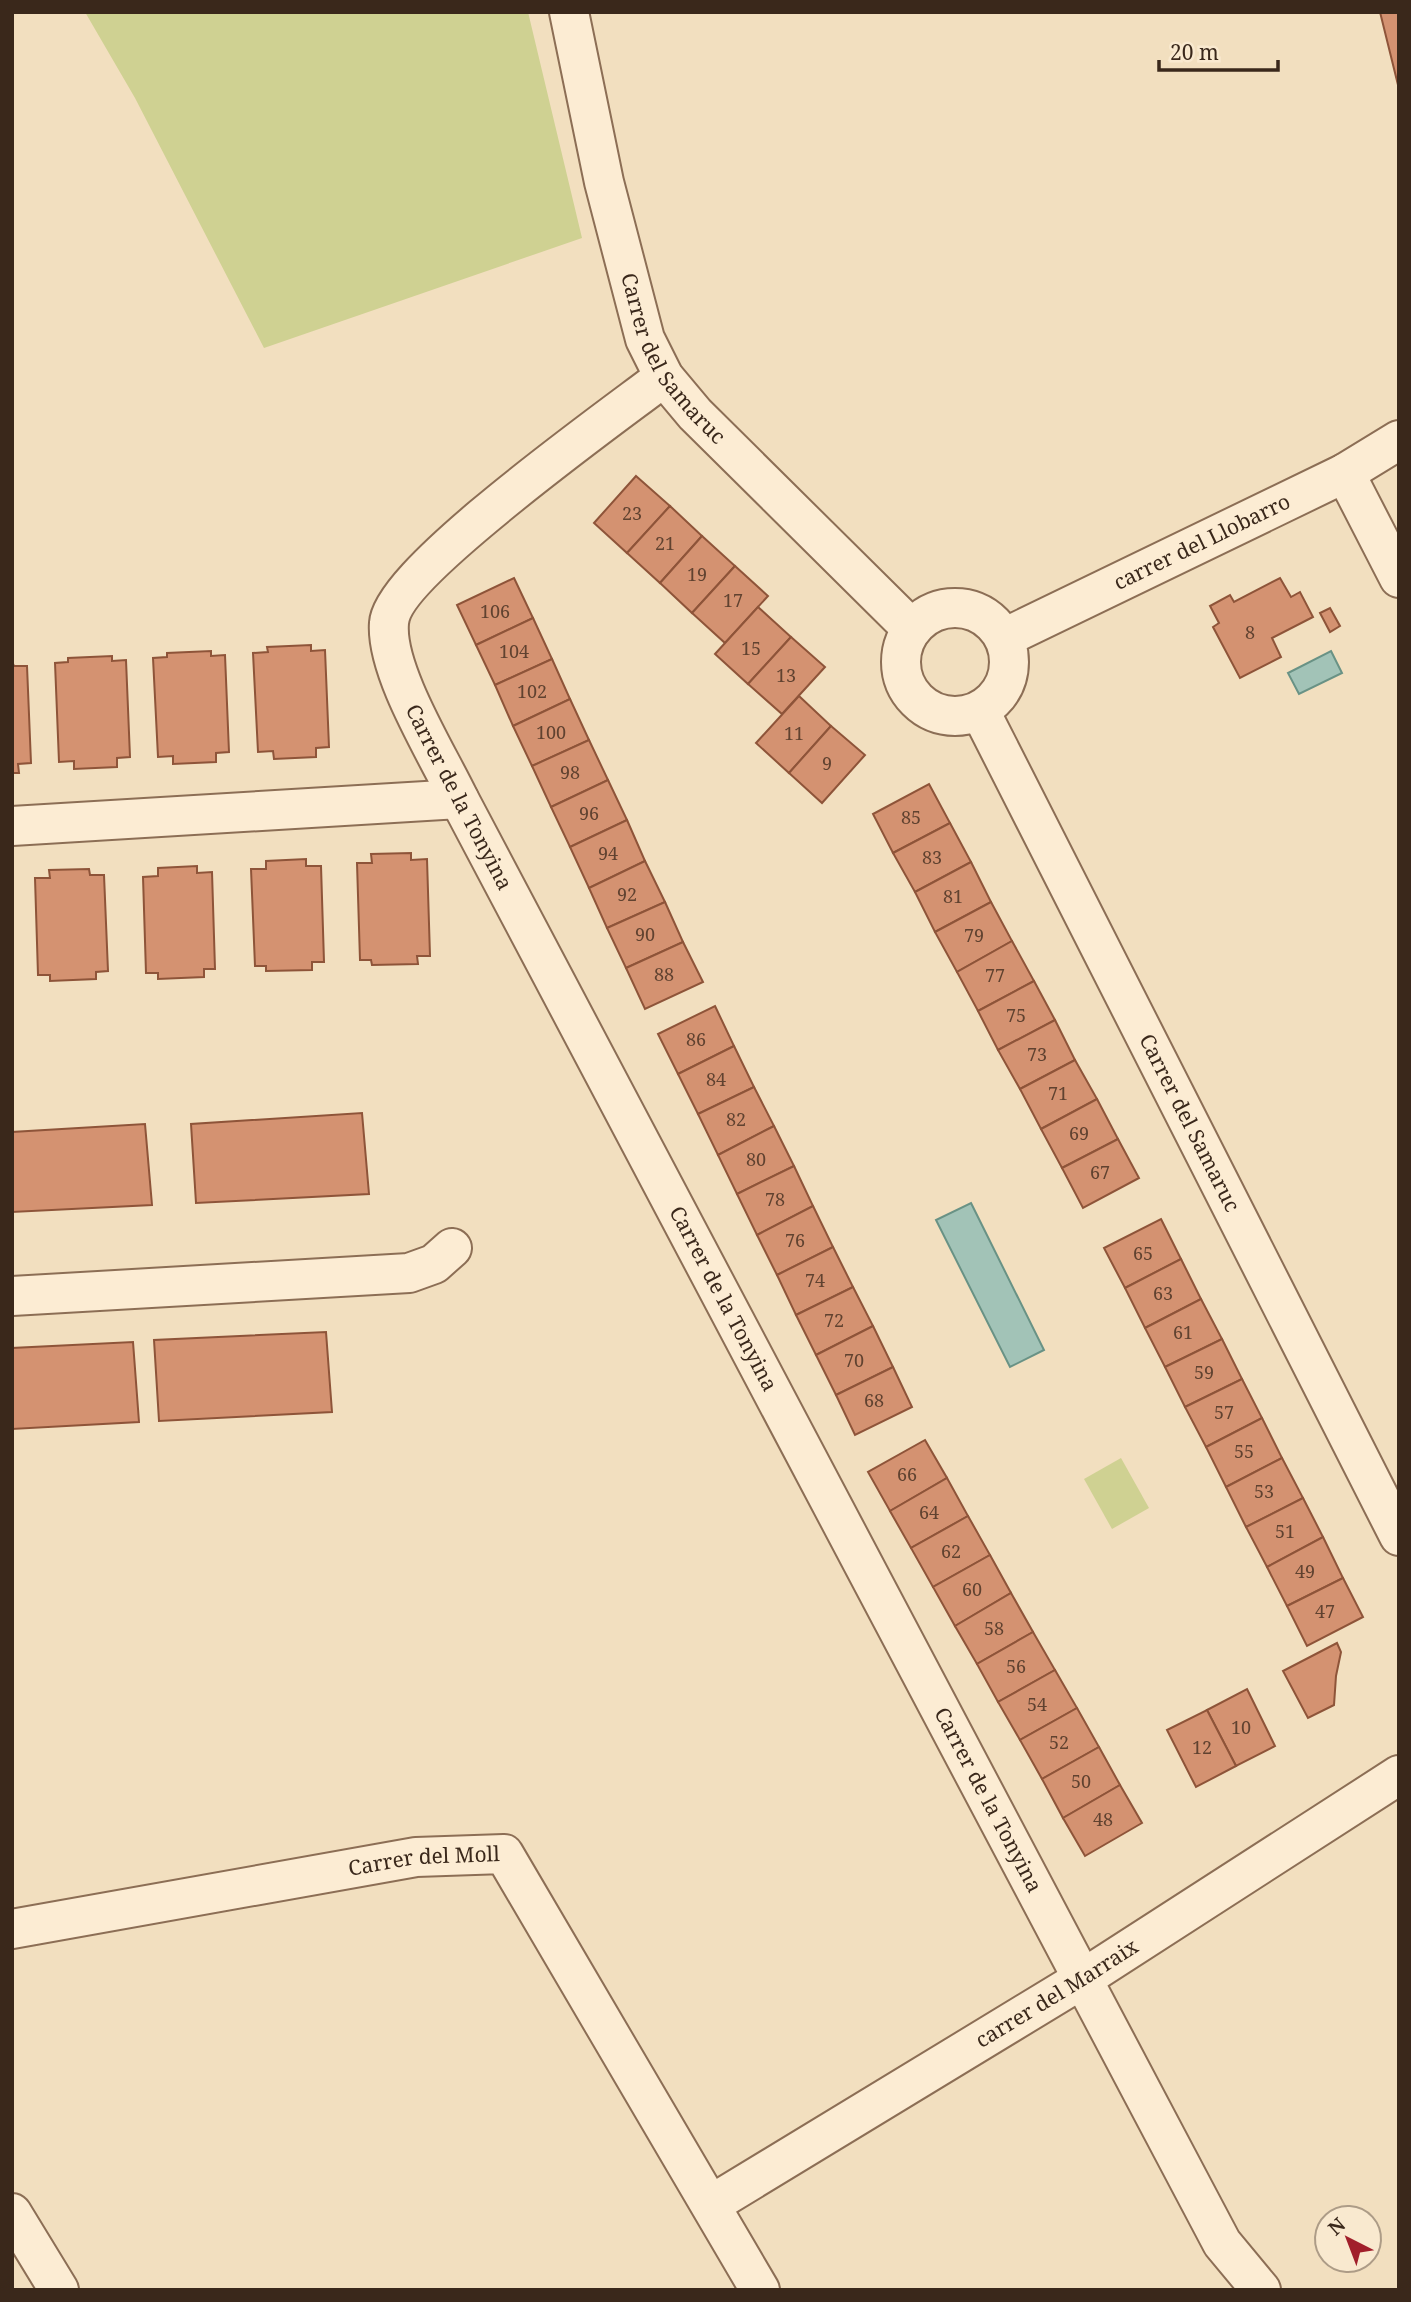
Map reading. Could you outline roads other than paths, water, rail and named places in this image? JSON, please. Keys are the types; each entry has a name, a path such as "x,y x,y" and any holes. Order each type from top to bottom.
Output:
{"street":[{"name":"Carrer del Samaruc","path":"569,12 604,182 645,339 664,377 695,414 912,628"},
{"name":"Carrer de la Tonyina","path":"664,377 526,482 402,592 388,621 396,670 459,799 1222,2243 1261,2290"},
{"name":"carrer del Llobarro","path":"1004,638 1345,473 1399,440"},
{"path":"1345,473 1399,578"},
{"path":"961,608 986,618 1004,638 1009,671 1004,687 994,701 980,711 962,716 944,716 927,709 913,697 904,681 901,662 904,645 912,628 926,616 943,609 961,608"},
{"name":"Carrer del Samaruc","path":"980,711 1399,1536"},
{"path":"12,826 459,799"},
{"path":"12,1296 410,1273 434,1264 452,1248"},
{"name":"carrer del Marraix","path":"712,2204 1084,1978 1399,1775"},
{"name":"Carrer del Moll","path":"12,1929 416,1857 504,1854 712,2204 760,2290"},
{"path":"12,2213 59,2290"}],"water":[{"path":"1331,651 1342,673 1299,694 1288,673"},
{"path":"971,1203 1044,1350 1010,1367 936,1220"}]}
